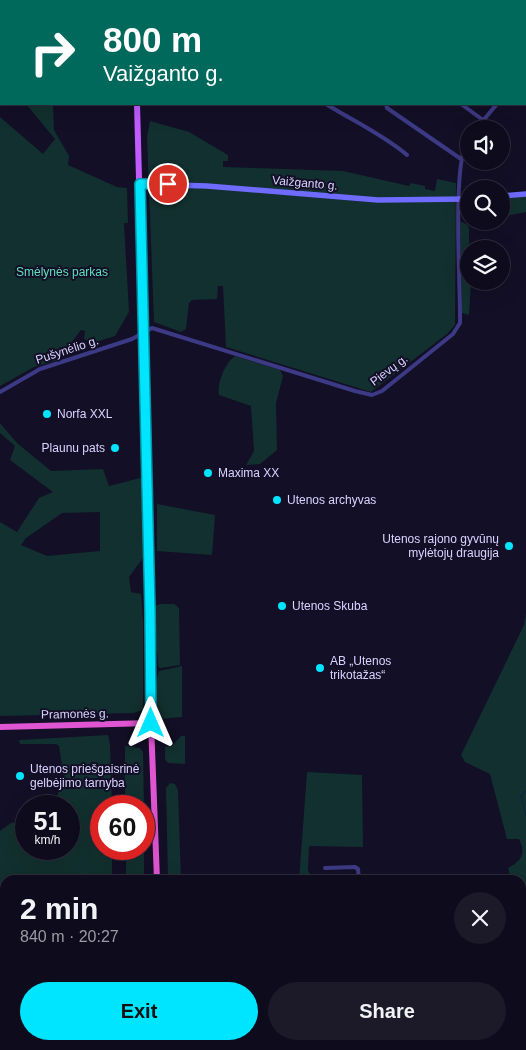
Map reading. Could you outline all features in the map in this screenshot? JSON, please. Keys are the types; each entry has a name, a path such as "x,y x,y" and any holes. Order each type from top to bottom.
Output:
{"highway":[{"name":"Pramonės g.","path":"0,727 151,723"},
{"path":"151,723 157,875"}],"main road":[{"path":"137,105 144,334 151,723"},
{"name":"Vaižganto g.","path":"140,184 207,186 378,200 459,199"},
{"path":"510,195 526,194"}],"street":[{"path":"328,105 354,122 369,128 407,155"},
{"path":"461,105 483,120 496,105"},
{"path":"386,106 460,158"},
{"name":"Pievų g.","path":"144,334 152,328 159,329 372,395 382,391 453,334 460,324 460,170"},
{"name":"Pušynėlio g.","path":"0,392 40,368 144,334"},
{"path":"325,868 355,866 358,868 359,875"}],"green space":[{"name":"Smėlynės parkas","path":"27,105 53,105 54,130 69,156 68,165 117,187 127,188 128,223 124,223 129,312 115,336 93,343 84,339 85,331 81,330 58,360 34,367 0,386 0,117 43,154 55,139"},
{"path":"150,121 189,132 228,155 228,161 223,161 223,167 343,171 409,186 411,183 425,186 425,189 435,191 437,179 456,183 455,325 447,334 371,392 226,347 223,286 218,286 217,299 192,300 189,303 186,329 181,332 154,322 147,137"},
{"path":"526,196 526,212 510,215 510,198"},
{"path":"460,230 469,230 469,240 460,240"},
{"path":"462,290 470,290 469,315 462,313"},
{"path":"235,356 280,370 283,376 276,403 277,450 260,464 246,465 254,451 251,406 219,395 222,374 228,363"},
{"path":"0,423 17,443 51,471 103,469 109,486 144,477 143,558 129,577 131,592 141,594 143,622 143,710 133,713 0,716 0,522 17,532 39,498 53,492 10,460 15,446 0,433","holes":["100,512 100,551 47,556 21,545 26,538 62,513"]},
{"path":"157,504 215,515 212,555 157,551"},
{"path":"174,604 179,608 180,665 160,668 158,666 157,652 153,645 153,610 155,606"},
{"path":"526,613 526,875 510,875 508,868 517,862 521,856 522,848 519,839 507,839 490,774 465,762 461,755 524,625"},
{"path":"182,666 182,717 158,719 154,702 159,671"},
{"path":"108,735 112,795 90,795 90,860 112,860 112,875 0,875 0,831 11,823 15,822 15,860 80,860 80,795 58,795 60,781 68,771 62,766 59,746 56,744 20,744 19,740"},
{"path":"181,736 185,736 185,764 168,763 165,759 165,747 172,746"},
{"path":"125,746 140,748 143,752 144,795 125,795"},
{"path":"307,772 362,775 363,847 309,846 308,870 310,875 299,875"},
{"path":"170,783 175,784 178,790 181,875 168,875 166,788"},
{"path":"126,860 144,860 144,875 126,875"}],"waterway":[{"path":"526,791 521,795 526,816"}],"place":[{"name":"Norfa XXL","path":"47,414"},
{"name":"Plaunu pats","path":"115,448"},
{"name":"Maxima XX","path":"208,473"},
{"name":"Utenos archyvas","path":"277,500"},
{"name":"Utenos rajono gyvūnų mylėtojų draugija","path":"509,546"},
{"name":"Utenos Skuba","path":"282,606"},
{"name":"AB „Utenos trikotažas“","path":"320,668"},
{"name":"Utenos priešgaisrinė gelbėjimo tarnyba","path":"20,776"}],"route":[{"path":"151,723 140,184 168,184"}]}
